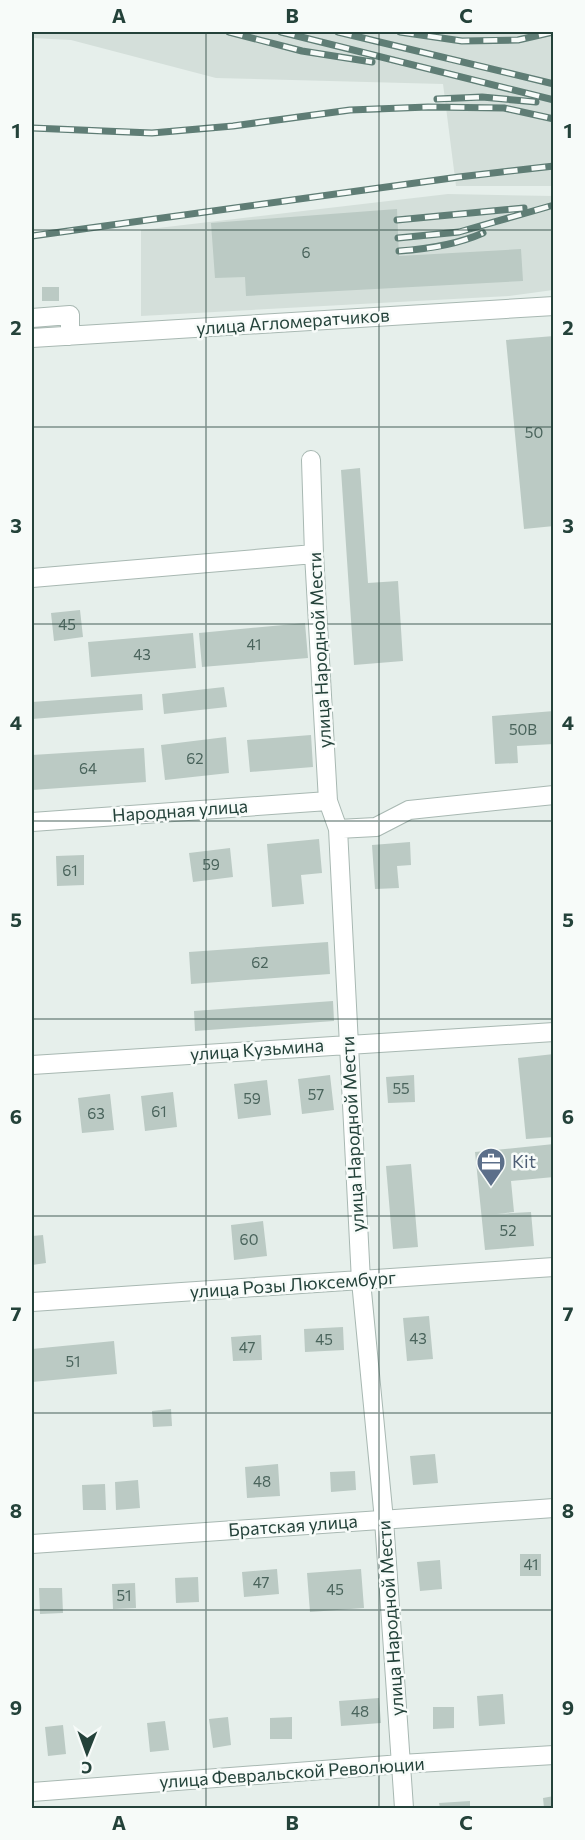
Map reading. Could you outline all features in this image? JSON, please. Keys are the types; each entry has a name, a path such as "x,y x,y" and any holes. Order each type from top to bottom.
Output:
{"street":[{"name":"улица Агломератчиков","path":"32,338 554,306"},
{"path":"32,318 70,315 70,336"},
{"name":"улица Народной Мести","path":"311,460 328,801 338,829 361,1281 384,1520 404,1809"},
{"path":"32,578 314,554"},
{"path":"338,829 376,827 409,810 554,795"},
{"name":"Народная улица","path":"32,822 328,801"},
{"name":"улица Кузьмина","path":"32,1065 554,1032"},
{"name":"улица Розы Люксембург","path":"32,1302 554,1267"},
{"name":"Братская улица","path":"32,1544 554,1508"},
{"name":"улица Февральской Революции","path":"32,1792 401,1764 554,1755"}],"shaded area":[{"path":"32,32 553,32 553,186 456,186 443,84 216,78 71,40 32,38"},
{"path":"448,194 553,196 553,290 509,296 141,316 141,230"}],"building":[{"path":"397,209 399,256 521,249 523,281 246,296 245,277 215,278 211,223"},
{"path":"42,287 59,287 59,301 42,301"},
{"path":"554,336 554,526 524,529 506,340"},
{"path":"360,468 368,583 398,581 403,661 354,665 341,470"},
{"path":"80,610 83,637 54,641 51,613"},
{"path":"305,623 308,658 202,667 199,633"},
{"path":"193,633 196,668 91,677 88,642"},
{"path":"224,687 227,707 164,714 162,694"},
{"path":"142,694 143,710 32,719 32,702"},
{"path":"554,711 554,744 517,746 518,763 495,764 492,716"},
{"path":"311,735 313,767 250,772 247,740"},
{"path":"226,737 229,773 165,780 161,745"},
{"path":"144,748 146,782 32,790 32,755"},
{"path":"319,839 322,873 301,875 304,904 272,907 267,844"},
{"path":"410,842 411,865 397,866 399,888 375,889 372,845"},
{"path":"230,848 233,877 193,882 189,853"},
{"path":"84,855 84,885 57,886 56,856"},
{"path":"328,942 330,974 191,984 189,952"},
{"path":"333,1001 334,1021 195,1031 194,1011"},
{"path":"554,1054 554,1137 526,1139 518,1058"},
{"path":"330,1075 334,1110 302,1114 298,1079"},
{"path":"414,1075 415,1102 388,1103 386,1077"},
{"path":"267,1080 271,1115 238,1119 234,1084"},
{"path":"173,1092 177,1127 145,1131 141,1096"},
{"path":"110,1094 114,1130 82,1133 78,1098"},
{"path":"554,1144 554,1177 511,1181 514,1212 497,1214 531,1212 534,1246 485,1250 475,1152"},
{"path":"411,1164 418,1247 393,1249 386,1166"},
{"path":"263,1221 267,1256 234,1260 231,1225"},
{"path":"43,1235 46,1263 32,1265 32,1236"},
{"path":"429,1316 433,1359 407,1361 403,1318"},
{"path":"343,1327 344,1350 305,1352 304,1329"},
{"path":"261,1335 262,1360 233,1361 231,1337"},
{"path":"114,1341 117,1374 32,1382 32,1349"},
{"path":"171,1409 172,1426 153,1427 152,1411"},
{"path":"435,1454 438,1483 413,1485 410,1456"},
{"path":"278,1464 280,1496 247,1498 245,1467"},
{"path":"355,1471 356,1490 331,1492 330,1472"},
{"path":"138,1480 140,1508 116,1510 115,1482"},
{"path":"105,1484 106,1510 83,1510 82,1485"},
{"path":"520,1554 541,1554 541,1576 520,1576"},
{"path":"440,1560 442,1589 420,1591 417,1562"},
{"path":"277,1569 279,1594 244,1597 242,1572"},
{"path":"361,1569 364,1608 310,1612 307,1573"},
{"path":"198,1577 199,1602 176,1603 175,1578"},
{"path":"135,1583 136,1608 113,1609 112,1584"},
{"path":"39,1588 62,1588 63,1613 40,1614"},
{"path":"503,1694 505,1724 479,1726 477,1696"},
{"path":"379,1698 381,1723 341,1726 339,1701"},
{"path":"433,1707 454,1707 454,1728 433,1729"},
{"path":"228,1717 231,1745 213,1748 209,1719"},
{"path":"292,1717 292,1739 270,1739 270,1718"},
{"path":"165,1721 169,1750 150,1752 147,1723"},
{"path":"63,1725 66,1754 48,1756 45,1727"},
{"path":"554,1796 554,1808 544,1808 543,1798"},
{"path":"470,1801 470,1808 440,1808 439,1803"}],"railway":[{"path":"229,32 302,51 372,62"},
{"path":"281,32 554,100"},
{"path":"338,32 554,84"},
{"path":"400,32 462,41 518,40 553,32"},
{"path":"437,99 482,97 536,102"},
{"path":"32,128 152,133 233,126 350,110 428,107 504,108 554,119"},
{"path":"32,236 554,166"},
{"path":"398,238 459,232 554,205"},
{"path":"397,220 524,208"},
{"path":"399,251 442,246 483,233"}],"place":[{"name":"Kit","path":"491,1188"}]}
